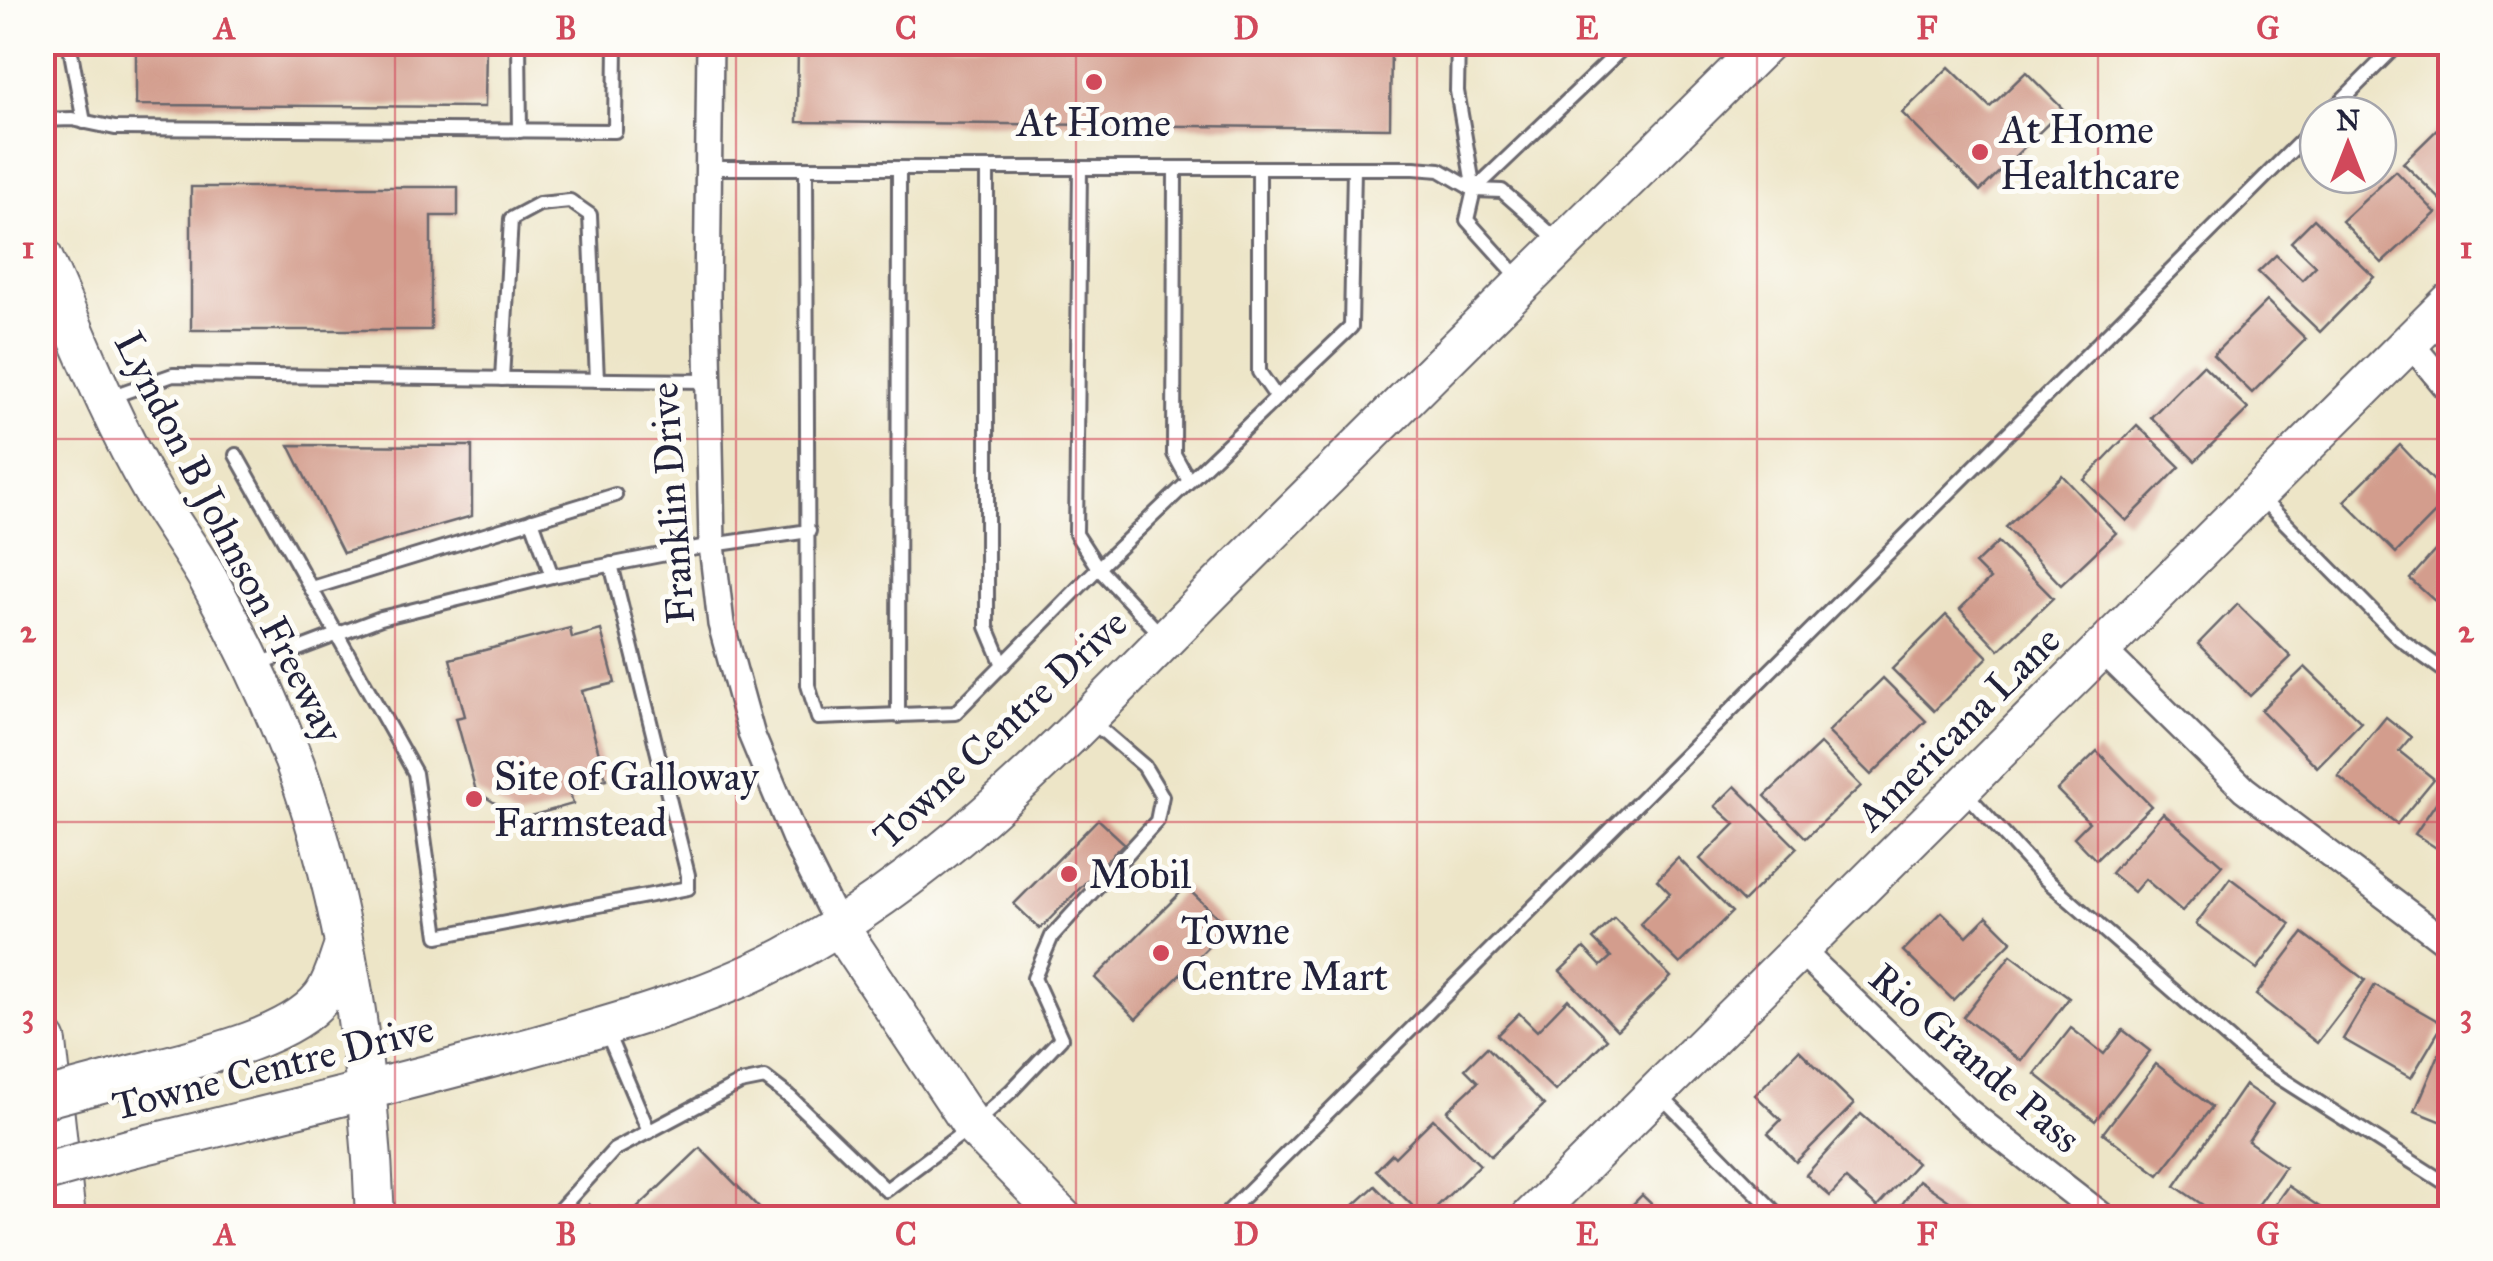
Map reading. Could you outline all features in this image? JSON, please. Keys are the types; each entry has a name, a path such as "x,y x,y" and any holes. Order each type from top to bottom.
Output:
{"highway":[{"path":"42,1043 61,1218"}],"street":[{"name":"Franklin Drive","path":"710,42 708,381 712,545 721,624 752,736 795,839 838,925 972,1126 1063,1218"},
{"name":"Towne Centre Drive","path":"42,1173 365,1092 605,1026 715,988 784,957 838,925 952,845 1088,718 1767,42"},
{"name":"Lyndon B Johnson Freeway","path":"42,255 104,398 151,488 208,579 295,764 324,854 343,948 365,1092 375,1218"},
{"name":"Americana Lane","path":"1530,1218 2450,302"},
{"path":"2410,343 2450,390"},
{"path":"2102,649 2244,790 2450,945"},
{"path":"42,1099 275,1034 304,1016 324,995 343,948"},
{"name":"Rio Grande Pass","path":"1800,950 1966,1110 2105,1218"}],"lane":[{"path":"69,42 84,122"},
{"path":"520,42 520,131"},
{"path":"42,120 115,128 615,131 616,42"},
{"path":"1458,42 1457,91 1474,190 1467,220 1524,282"},
{"path":"1474,190 1629,42"},
{"path":"2347,95 2400,42"},
{"path":"1222,1218 2298,144"},
{"path":"708,168 1440,170 1474,190 1502,191 1562,244"},
{"path":"806,168 808,685 818,718 955,714 1098,568 1351,327 1354,168"},
{"path":"898,716 899,168"},
{"path":"987,168 987,627 1003,665"},
{"path":"1080,168 1076,534 1098,568 1165,638"},
{"path":"1175,168 1174,454 1189,481"},
{"path":"1259,168 1259,372 1277,398"},
{"path":"502,379 511,218 538,204 570,201 590,216 597,380"},
{"path":"104,398 173,375 708,381"},
{"path":"236,455 415,773 438,936 688,888 688,875 610,564"},
{"path":"312,588 615,494"},
{"path":"2257,494 2400,639 2450,675"},
{"path":"532,520 552,576"},
{"path":"252,667 382,618 552,576 712,545 808,532"},
{"path":"552,1218 614,1150 740,1083 765,1078 886,1190 1012,1091 1061,1038 1034,978 1052,936 1157,820 1162,796 1144,766 1088,718"},
{"path":"1962,788 2042,877 2254,1062 2450,1186"},
{"path":"605,1026 649,1132"},
{"path":"1657,1092 1781,1218"}],"building":[{"path":"136,42 486,42 485,107 136,105"},
{"name":"At Home","path":"798,42 1391,42 1390,128 797,122"},
{"name":"At Home Healthcare","path":"1949,67 1990,107 2026,72 2063,109 1980,191 1902,113"},
{"path":"2450,117 2450,196 2444,203 2403,163"},
{"path":"2398,173 2436,213 2382,263 2342,221 2370,195 2398,195"},
{"path":"191,187 458,187 458,216 431,216 431,330 191,330"},
{"path":"2314,219 2374,277 2320,332 2258,272 2276,255 2302,280 2316,266 2291,242"},
{"path":"2267,301 2306,339 2252,393 2213,355"},
{"path":"2203,365 2248,409 2195,461 2151,417"},
{"path":"2137,425 2180,467 2126,521 2084,480"},
{"path":"289,445 472,446 472,516 343,553"},
{"path":"2400,445 2450,498 2396,553 2344,501"},
{"path":"2062,475 2116,533 2061,585 2006,527"},
{"path":"2450,534 2450,586 2436,602 2410,579"},
{"path":"1998,542 2053,598 1999,650 1960,609 1990,579 1975,564"},
{"path":"2237,604 2291,657 2250,696 2198,644"},
{"path":"1946,615 1988,657 1934,711 1892,669"},
{"path":"570,628 572,638 601,630 615,683 582,691 606,779 569,788 573,804 520,819 476,791 456,718 465,716 450,659"},
{"path":"2305,667 2361,722 2317,767 2261,710"},
{"path":"1883,678 1926,721 1871,775 1828,732"},
{"path":"2386,717 2411,737 2399,751 2434,779 2397,824 2338,776"},
{"path":"1820,744 1861,786 1806,838 1765,796"},
{"path":"2097,751 2151,806 2096,860 2074,837 2089,822 2057,790"},
{"path":"2450,782 2450,857 2415,834"},
{"path":"1735,786 1797,848 1743,902 1700,859 1735,824 1715,806"},
{"path":"2163,813 2222,865 2182,911 2145,879 2134,892 2111,873"},
{"name":"Mobil","path":"1098,819 1124,843 1040,929 1014,904"},
{"path":"1678,858 1732,912 1680,964 1640,924 1670,893 1657,880"},
{"path":"2230,878 2291,924 2257,969 2196,924"},
{"name":"Towne Centre Mart","path":"1186,887 1228,927 1136,1019 1095,978"},
{"path":"1942,912 1967,936 1987,916 2012,941 1953,1000 1903,951"},
{"path":"1614,918 1671,977 1617,1030 1560,971 1584,948 1601,966 1611,957 1593,939"},
{"path":"2303,933 2365,980 2317,1043 2256,995"},
{"path":"2011,955 2069,998 2021,1061 1963,1017"},
{"path":"2375,985 2443,1024 2411,1078 2343,1039"},
{"path":"1568,999 1607,1039 1555,1091 1497,1035 1519,1013 1537,1031"},
{"path":"2071,1028 2104,1054 2123,1030 2150,1051 2095,1121 2035,1074"},
{"path":"2446,1038 2450,1040 2450,1125 2415,1111"},
{"path":"1487,1047 1544,1105 1491,1156 1447,1111 1478,1082 1465,1069"},
{"path":"1799,1050 1854,1104 1796,1162 1768,1133 1781,1120 1755,1095"},
{"path":"2156,1064 2212,1107 2159,1175 2103,1133"},
{"path":"2245,1085 2273,1104 2248,1141 2285,1167 2249,1218 2222,1218 2175,1186"},
{"path":"1861,1114 1917,1163 1877,1207 1846,1179 1830,1196 1806,1175"},
{"path":"1433,1119 1480,1165 1425,1218 1376,1170"},
{"path":"700,1148 769,1218 608,1218 620,1207 629,1216"},
{"path":"1919,1180 1974,1218 1893,1217"},
{"path":"1375,1186 1406,1218 1340,1218"},
{"path":"2288,1186 2336,1218 2265,1218"},
{"path":"1642,1195 1666,1218 1619,1218"},
{"path":"589,1204 603,1218 575,1218"}],"place":[{"name":"At Home","path":"1094,82"},
{"name":"At Home Healthcare","path":"1980,152"},
{"name":"Site of Galloway Farmstead","path":"474,799"},
{"name":"Mobil","path":"1069,874"},
{"name":"Towne Centre Mart","path":"1161,953"}]}
